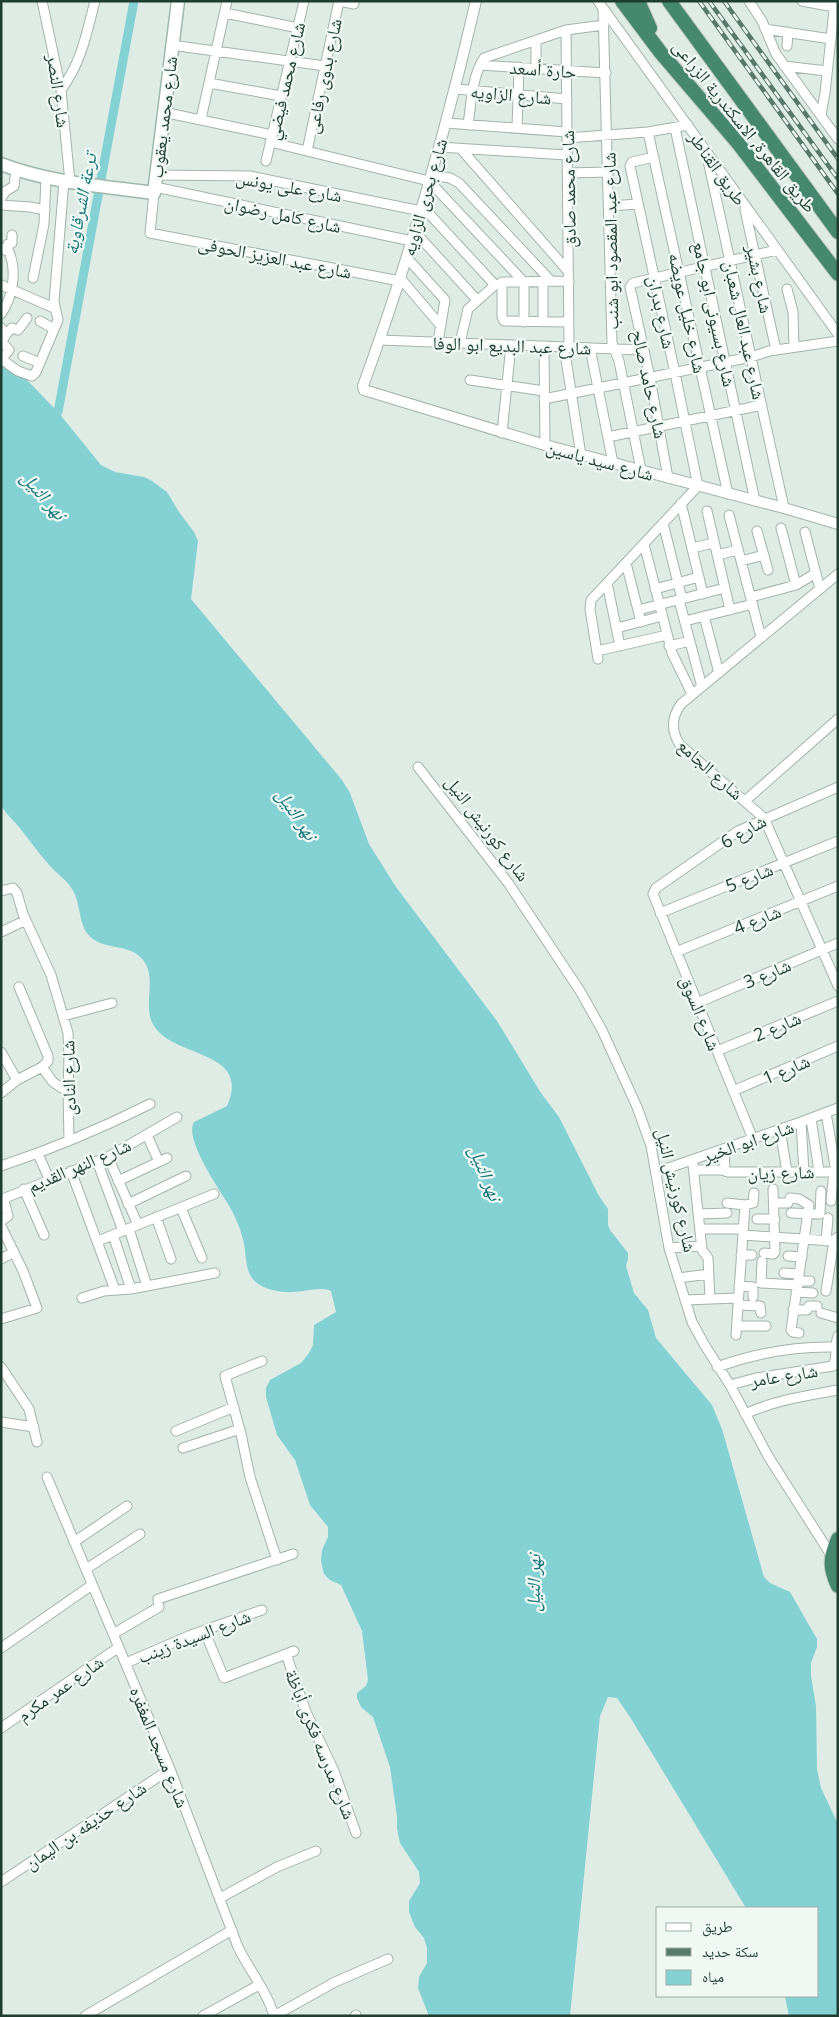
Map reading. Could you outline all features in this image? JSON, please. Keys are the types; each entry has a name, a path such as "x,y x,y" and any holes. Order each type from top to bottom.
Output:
{"highway":[{"name":"طريق القاهرة, الاسكندرية الزراعى","path":"622,1 661,53 738,143 838,274"},
{"path":"638,1 661,53"},
{"name":"طريق القاهرة, الاسكندرية الزراعى","path":"669,2 838,232"},
{"path":"836,1558 838,1539"},
{"name":"شارع كورنيش النيل","path":"836,1558 832,1569 838,1586"}],"main road":[{"name":"شارع محمد يعقوب","path":"155,185 178,1"},
{"path":"1,164 46,178 89,184 123,188 155,185"}],"street":[{"name":"شارع النصر","path":"42,1 61,90 67,181 60,226 54,308 58,315 54,329"},
{"path":"61,90 73,74 78,63 95,1"},
{"path":"201,120 227,1"},
{"name":"شارع محمد فيضي","path":"266,161 304,1"},
{"path":"339,1 354,4"},
{"name":"شارع بدوى رفاعى","path":"307,151 339,1"},
{"name":"شارع بحرى الزاويه","path":"364,390 363,386 401,280 456,89 476,1"},
{"path":"750,1 765,28 772,47 784,66 821,115 834,128 838,139"},
{"path":"802,1 835,4 821,115"},
{"name":"شارع عبد المقصود ابو شنب","path":"601,5 604,25 606,73 612,343 620,361 641,470"},
{"name":"طريق القناطر","path":"601,5 838,334"},
{"path":"225,13 298,28"},
{"path":"468,125 473,90 480,64 487,56 566,30 604,25"},
{"path":"765,28 831,39"},
{"name":"شارع محمد صادق","path":"566,30 569,322 566,347 571,394 581,455"},
{"path":"787,46 788,32"},
{"path":"536,40 536,68"},
{"path":"171,45 325,66"},
{"name":"حارة أسعد","path":"480,64 606,73"},
{"path":"784,66 827,71"},
{"path":"517,128 519,67"},
{"path":"209,83 281,96"},
{"name":"شارع الزاويه","path":"456,89 567,99"},
{"name":"شارع بدوى رفاعى","path":"163,112 271,138 307,151 430,178 450,178 459,183 547,281"},
{"path":"446,123 517,128 567,135 608,136 688,125"},
{"name":"شارع بسيونى ابو جامع","path":"674,128 755,501"},
{"name":"شارع خليل عويضه","path":"648,132 728,494"},
{"path":"439,147 567,156"},
{"path":"461,149 568,271"},
{"name":"شارع عبد العال شعبان","path":"706,151 784,508"},
{"name":"شارع بدران","path":"654,158 633,161 630,164 686,421 698,486"},
{"path":"1,198 6,191 14,186 16,170"},
{"path":"567,173 609,172"},
{"name":"شارع على يونس","path":"155,185 250,176 421,208"},
{"path":"33,278 44,224 46,178"},
{"path":"430,178 524,282 524,322"},
{"name":"شارع محمد يعقوب","path":"150,233 155,185"},
{"name":"شارع كامل رضوان","path":"155,185 413,237"},
{"path":"610,206 638,204"},
{"path":"1,206 22,206 45,210"},
{"name":"شارع بشير","path":"745,207 776,350"},
{"path":"421,208 499,284 502,318 506,321 569,322"},
{"path":"44,224 60,226"},
{"name":"شارع عبد العزيز الحوفى","path":"150,233 401,280"},
{"path":"1,314 6,307 12,290 13,263 5,249 8,244 12,243 12,235"},
{"path":"413,237 477,300"},
{"path":"654,278 778,250"},
{"path":"407,258 445,300 438,342"},
{"name":"شارع حامد صالح","path":"654,278 633,283 630,290 660,426 668,478"},
{"path":"401,280 441,326"},
{"path":"543,322 547,281"},
{"path":"460,343 468,309 499,284 568,281"},
{"path":"1,285 54,308"},
{"path":"787,289 793,312 794,347"},
{"path":"26,318 18,330 11,328 4,331 2,342 9,350 1,359 18,371 32,376 40,363 54,329 40,321"},
{"name":"شارع عبد البديع ابو الوفا","path":"380,340 643,350"},
{"path":"470,380 544,395 571,394 700,368 776,350 838,341"},
{"path":"502,433 511,345"},
{"path":"544,346 545,446"},
{"path":"590,348 613,463"},
{"path":"23,356 40,363"},
{"name":"شارع سيد ياسين","path":"364,390 545,446 784,508 838,524"},
{"path":"608,437 762,405"},
{"path":"666,634 620,646 598,655 590,605 591,600 698,486"},
{"path":"681,503 703,594"},
{"path":"707,511 730,610"},
{"path":"729,515 761,637"},
{"path":"663,523 702,686"},
{"path":"781,528 796,585"},
{"path":"757,531 768,570"},
{"path":"805,532 820,589"},
{"path":"692,548 714,543"},
{"path":"644,544 669,646 692,694"},
{"path":"717,555 738,550"},
{"path":"741,561 764,555"},
{"path":"626,563 641,622"},
{"path":"685,621 730,610 752,600 796,585 816,573"},
{"name":"شارع الجامع","path":"838,574 692,694 681,704 673,717 673,732 680,745 746,800 764,818 838,986"},
{"path":"655,588 699,577"},
{"path":"607,583 620,646"},
{"path":"638,610 725,588"},
{"path":"616,628 662,616"},
{"path":"704,616 719,673"},
{"path":"669,646 690,641"},
{"path":"746,800 838,719"},
{"name":"شارع كورنيش النيل","path":"418,766 509,884 580,991 602,1030 637,1107 650,1146 657,1172 669,1248 685,1300 700,1337 730,1385 768,1456 836,1558"},
{"name":"شارع 6","path":"656,888 738,830 838,787"},
{"name":"شارع 5","path":"660,914 838,841"},
{"name":"شارع 4","path":"676,952 838,886"},
{"name":"شارع النادى","path":"1,891 10,888 16,890 26,920 51,975 63,1016 69,1046 69,1141"},
{"name":"شارع السوق","path":"656,888 653,894 660,914 753,1139"},
{"path":"1,932 26,920"},
{"name":"شارع 3","path":"697,1003 838,943"},
{"path":"1,1093 17,1080 42,1067 48,1061 48,1056 19,987"},
{"name":"شارع 2","path":"717,1051 838,1001"},
{"path":"63,1016 112,1003"},
{"name":"شارع 1","path":"733,1091 838,1046"},
{"path":"1,1052 17,1080"},
{"path":"42,1067 53,1082 68,1092"},
{"path":"2,1163 38,1154 150,1104"},
{"name":"شارع ابو الخير","path":"657,1172 838,1108"},
{"path":"826,1113 836,1172 831,1200"},
{"name":"شارع النهر القديم","path":"1,1221 8,1216 4,1199 24,1189 108,1156 177,1118"},
{"path":"811,1118 819,1172"},
{"path":"800,1122 804,1172"},
{"path":"780,1129 787,1172"},
{"path":"118,1181 163,1160 147,1135"},
{"path":"724,1149 725,1171"},
{"path":"38,1154 50,1180"},
{"path":"108,1156 128,1204 130,1228"},
{"path":"693,1159 703,1253 708,1258 710,1299"},
{"path":"97,1161 130,1228 147,1286"},
{"name":"شارع زيان","path":"694,1170 836,1172"},
{"path":"71,1172 115,1290"},
{"path":"128,1204 186,1176"},
{"path":"24,1189 44,1235"},
{"path":"774,1189 774,1254 763,1257 762,1283 810,1282"},
{"path":"791,1213 820,1214 821,1192"},
{"path":"727,1203 744,1205 753,1203 754,1193"},
{"path":"98,1241 214,1194"},
{"path":"774,1202 798,1198 808,1204 805,1239 793,1310 796,1327"},
{"path":"744,1205 736,1331 766,1326"},
{"path":"181,1208 202,1258"},
{"path":"698,1214 727,1213"},
{"path":"156,1218 171,1259"},
{"path":"826,1291 833,1239 828,1218"},
{"path":"757,1219 775,1220"},
{"path":"1,1226 37,1308 1,1319"},
{"path":"700,1228 775,1237 833,1239"},
{"path":"113,1235 131,1289"},
{"path":"669,1248 702,1246"},
{"path":"1,1259 14,1252"},
{"path":"741,1256 752,1255"},
{"path":"788,1256 802,1257"},
{"path":"82,1298 104,1291 131,1289 215,1273"},
{"path":"784,1273 812,1293"},
{"path":"678,1278 709,1274"},
{"path":"739,1286 753,1287 753,1297"},
{"path":"685,1300 710,1299 738,1302 760,1306 761,1313"},
{"path":"793,1310 807,1310 809,1306 838,1318"},
{"path":"718,1367 763,1353 811,1346 836,1349 838,1336"},
{"name":"شارع عامر","path":"730,1385 756,1378 831,1367 835,1363 836,1349"},
{"path":"262,1361 225,1376 240,1429 250,1477 277,1560"},
{"path":"1,1367 29,1409 37,1442"},
{"path":"746,1414 779,1401 838,1390"},
{"path":"176,1431 234,1407"},
{"path":"1,1422 34,1427"},
{"path":"183,1448 240,1429"},
{"name":"شارع مسجد المغفره","path":"46,1478 170,1768 232,1930 250,1971 274,2016"},
{"path":"74,1542 127,1506"},
{"path":"86,1570 140,1534"},
{"path":"113,1634 159,1607 158,1599 293,1554"},
{"path":"1,1648 92,1585"},
{"name":"شارع السيدة زينب","path":"126,1663 204,1630 262,1610"},
{"name":"شارع مدرسه فكرى أباظة","path":"204,1630 224,1678 290,1652 306,1712 334,1771 356,1833"},
{"name":"شارع عمر مكرم","path":"1,1728 119,1647"},
{"name":"شارع حذيفه بن اليمان","path":"1,1882 170,1768"},
{"path":"220,1898 277,1866 316,1851"},
{"path":"85,2016 232,1930"},
{"path":"274,2016 335,1982 388,1959"},
{"path":"203,2016 259,1985"}],"water":[{"name":"نهر النيل","path":"1,364 25,378 58,412 101,465 115,472 144,477 167,492 198,541 191,599 342,780 350,793 369,844 396,887 497,1021 541,1093 559,1117 599,1196 608,1209 608,1225 610,1230 628,1253 626,1266 634,1293 648,1310 656,1338 712,1405 722,1429 764,1577 770,1583 790,1592 817,1639 817,1647 811,1663 811,1676 816,1706 817,1769 821,1788 838,1824 838,2016 789,2016 785,1997 819,1997 819,1907 745,1907 630,1717 617,1698 608,1697 600,1716 570,2016 429,2016 418,1988 419,1977 427,1963 427,1948 424,1938 415,1927 409,1912 409,1901 420,1883 419,1872 400,1843 390,1767 373,1717 361,1707 357,1698 357,1693 366,1686 368,1680 362,1631 341,1585 330,1580 324,1574 321,1561 322,1550 328,1537 328,1527 310,1505 295,1460 277,1435 266,1397 266,1388 270,1380 301,1363 309,1353 313,1345 314,1325 336,1312 331,1291 317,1289 297,1292 276,1291 260,1285 250,1276 246,1263 244,1243 238,1224 199,1154 192,1130 194,1122 227,1106 232,1088 230,1075 222,1066 210,1058 181,1046 157,1030 149,1013 149,976 143,960 126,949 105,945 93,939 84,929 75,895 70,886 47,862 2,807"}],"waterway":[{"name":"ترعة الشرقاوية","path":"58,412 134,1"}],"railway":[{"path":"699,1 838,194"},
{"path":"709,1 838,179"},
{"path":"724,1 838,159"}]}
